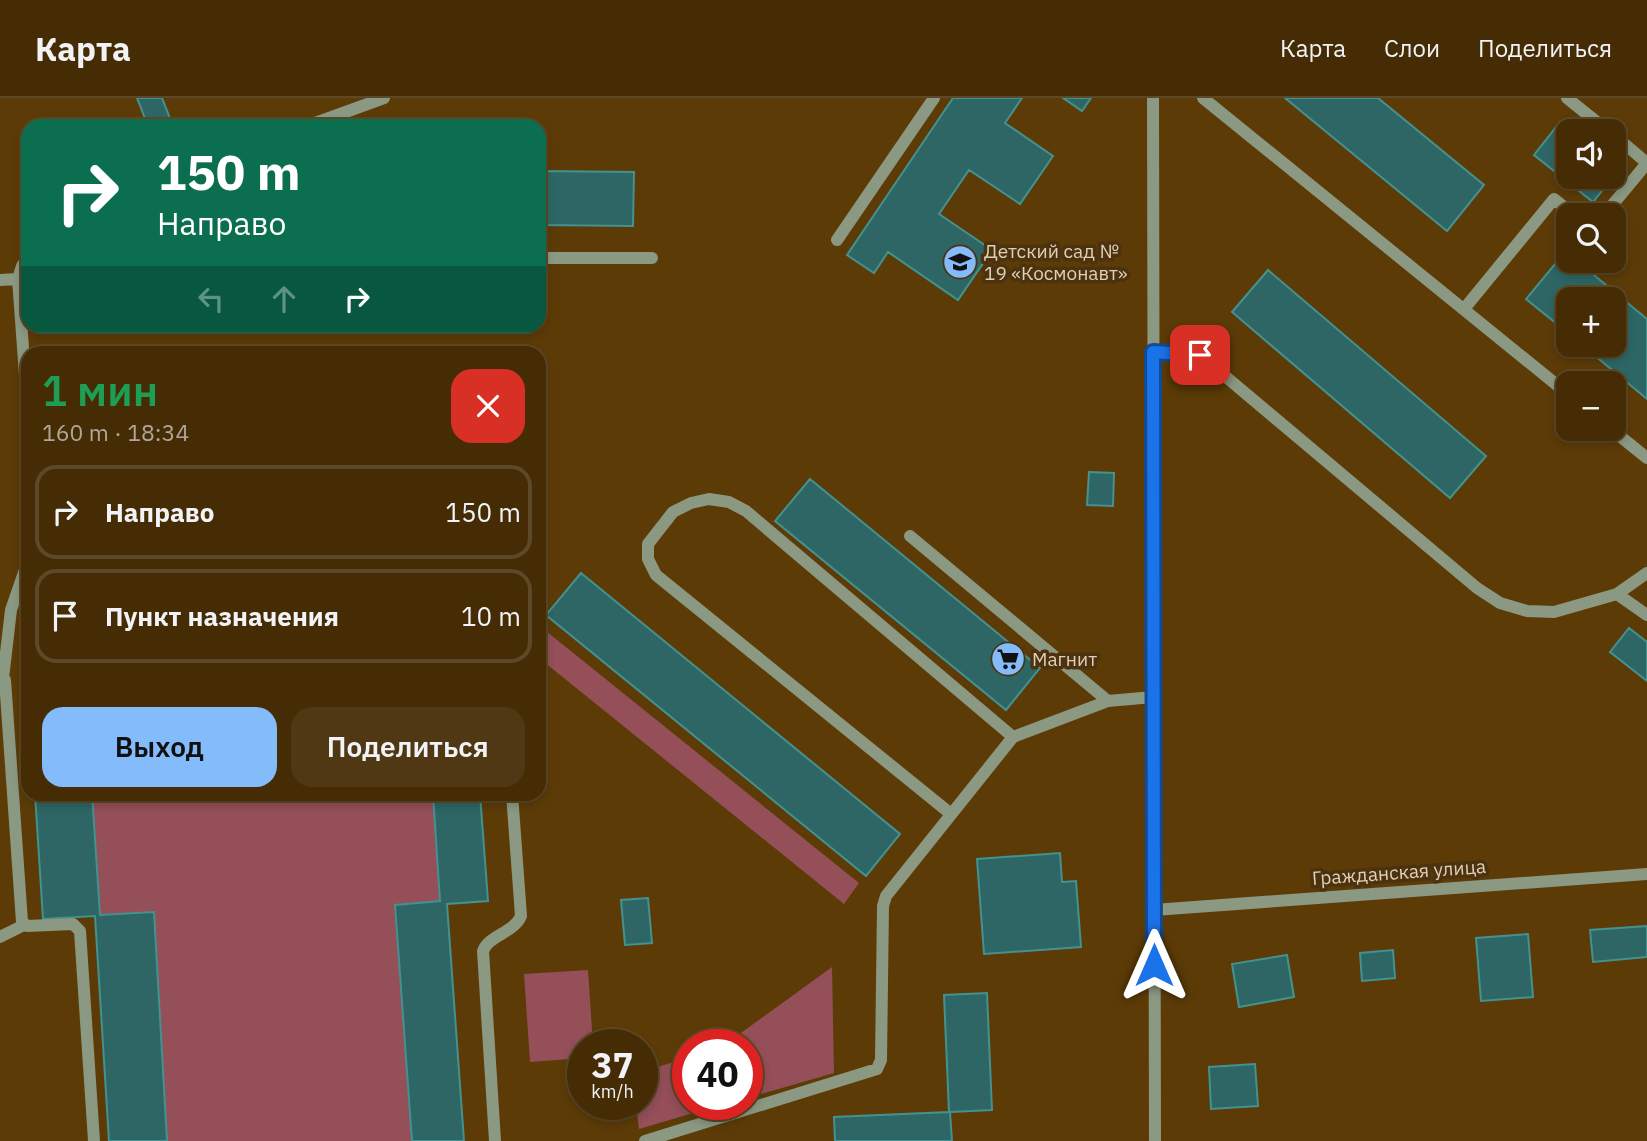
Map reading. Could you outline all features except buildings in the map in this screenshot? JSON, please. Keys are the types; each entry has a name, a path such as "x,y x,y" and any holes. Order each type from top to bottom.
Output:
{"street":[{"path":"324,119 366,101 384,98"},
{"path":"837,240 934,98"},
{"path":"1153,98 1155,1141"},
{"path":"1203,98 1556,384"},
{"path":"1567,98 1593,119"},
{"path":"1614,203 1647,163 1626,145"},
{"path":"1464,309 1554,199 1559,203"},
{"path":"546,258 652,258"},
{"path":"21,269 18,279 21,315"},
{"path":"0,280 18,279"},
{"path":"1153,352 1200,355 1476,588 1500,603 1527,611 1555,612 1617,594 1647,573"},
{"path":"1626,441 1647,458"},
{"path":"951,814 656,575 648,559 648,544 673,512 691,503 709,499 729,502 746,511 1013,737"},
{"path":"910,536 1108,701"},
{"path":"21,581 11,610 1,677 5,680 24,925"},
{"path":"1617,594 1647,615"},
{"path":"645,1141 877,1069 881,1060 884,901 1013,737 1108,701 1153,697"},
{"path":"495,1141 483,951 487,944 515,925 521,916 513,801"},
{"name":"Гражданская улица","path":"1153,910 1647,874"},
{"path":"0,937 24,925 73,924 80,931 94,1141"}],"shaded area":[{"path":"546,631 859,883 844,904 546,664"},
{"path":"92,801 433,801 440,901 395,905 412,1141 167,1141 154,912 100,915"},
{"path":"832,967 834,1073 763,1093 763,1029 746,1029"},
{"path":"588,970 592,1029 567,1029 567,1059 530,1062 524,974"},
{"path":"672,1062 672,1119 639,1129 638,1120 658,1120 658,1067"}],"place":[{"name":"Детский сад № 19 «Космонавт»","path":"960,262"},
{"name":"Магнит","path":"1008,659"}],"route":[{"path":"1154,965 1153,352 1200,355"}]}
